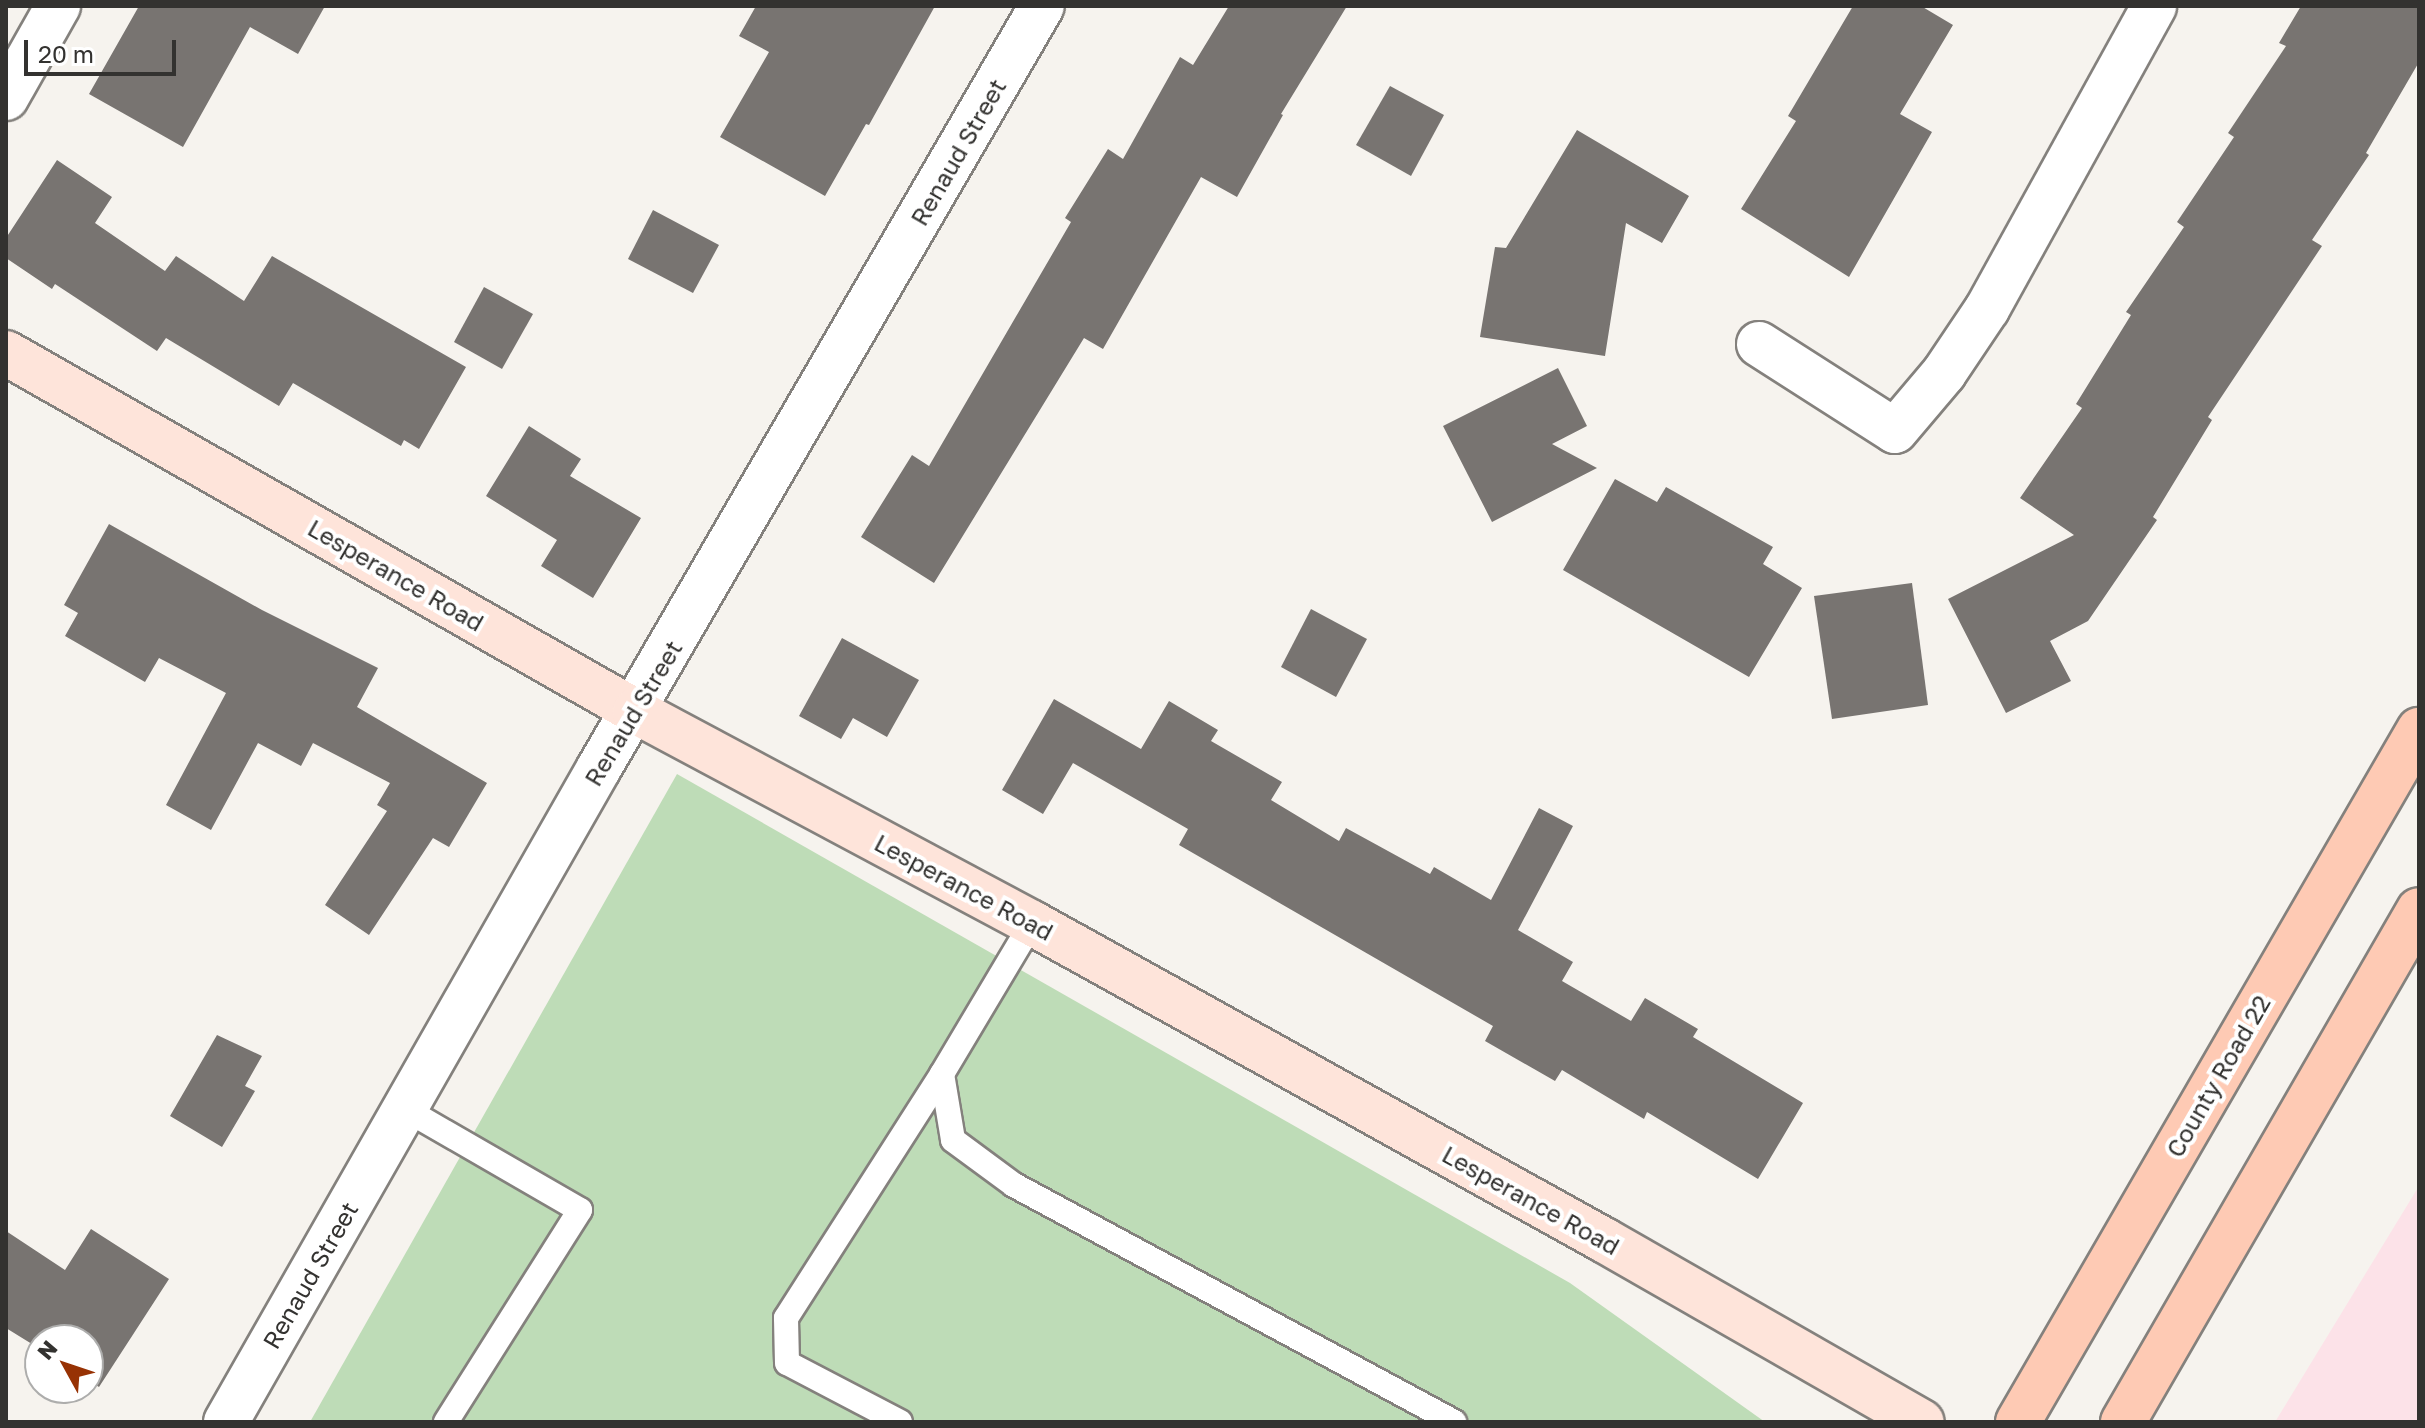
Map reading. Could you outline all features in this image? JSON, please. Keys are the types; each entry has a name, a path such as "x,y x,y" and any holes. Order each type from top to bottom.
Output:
{"main road":[{"name":"Lesperance Road","path":"6,353 635,711 1032,923 1618,1248 1922,1422"},
{"name":"County Road 22","path":"2018,1422 2419,730"},
{"path":"2123,1422 2419,910"}],"street":[{"path":"6,98 58,6"},
{"name":"Renaud Street","path":"226,1422 1042,6"},
{"path":"1759,344 1895,431 1944,373 1987,309 2154,6"}],"lane":[{"path":"900,1422 787,1363 786,1318 942,1074 1032,923"},
{"path":"942,1074 953,1140 1014,1185 1454,1422"},
{"path":"405,1109 580,1210 446,1422"}],"shaded area":[{"path":"2419,1186 2419,1422 2275,1422"}],"green space":[{"path":"677,774 1570,1283 1765,1422 310,1422"}],"building":[{"path":"139,6 325,6 298,54 250,27 183,147 89,94"},
{"path":"756,6 935,6 869,125 866,124 825,196 720,137 769,52 739,36"},
{"path":"1229,6 1347,6 1281,114 1237,197 1201,177 1103,349 1084,338 934,583 861,537 912,455 929,466 1071,222 1065,218 1108,149 1123,159 1180,57 1193,65"},
{"path":"1853,6 1921,6 1953,25 1900,114 1932,132 1849,277 1741,209 1796,121 1788,116"},
{"path":"2301,6 2419,6 2419,62 2366,153 2369,155 2312,240 2322,246 2208,417 2212,420 2153,517 2157,520 2088,621 2050,641 2071,681 2006,713 1948,599 2074,535 2020,498 2082,408 2076,404 2131,315 2126,312 2184,227 2177,222 2234,137 2228,133 2286,46 2279,43"},
{"path":"1390,86 1444,115 1411,176 1356,145"},
{"path":"1577,130 1689,196 1662,243 1626,223 1605,356 1480,337 1495,247 1506,248"},
{"path":"57,160 112,197 95,223 165,271 176,256 244,301 272,256 466,367 419,449 404,440 401,446 293,383 279,406 166,338 157,351 55,284 52,289 6,258 6,238"},
{"path":"653,210 719,245 693,293 628,259"},
{"path":"484,287 533,314 502,369 454,342"},
{"path":"1558,368 1587,426 1552,444 1597,468 1492,522 1443,426"},
{"path":"529,426 581,459 570,476 641,518 593,598 541,566 557,540 486,496"},
{"path":"1615,479 1657,502 1666,487 1773,547 1763,564 1802,588 1749,677 1563,570"},
{"path":"109,524 262,610 378,668 357,707 487,783 449,847 433,838 369,935 325,905 387,811 377,805 390,783 313,743 301,766 258,743 211,830 166,805 226,693 159,658 145,682 65,636 78,613 64,605"},
{"path":"1912,583 1928,705 1832,719 1814,596"},
{"path":"1311,609 1367,639 1336,697 1281,667"},
{"path":"842,638 919,680 887,737 853,718 841,739 799,716"},
{"path":"1054,699 1141,749 1169,701 1218,730 1211,741 1282,782 1271,800 1339,841 1346,828 1430,874 1434,867 1491,900 1539,808 1573,826 1518,930 1573,962 1562,981 1631,1021 1645,998 1698,1029 1693,1037 1803,1103 1758,1179 1647,1112 1644,1119 1562,1070 1555,1081 1485,1041 1493,1026 1179,845 1188,829 1073,763 1043,814 1002,790"},
{"path":"217,1035 262,1056 245,1086 255,1091 222,1147 170,1116"},
{"path":"91,1229 169,1279 104,1379 104,1324 24,1324 24,1339 6,1328 6,1231 65,1270"}]}
